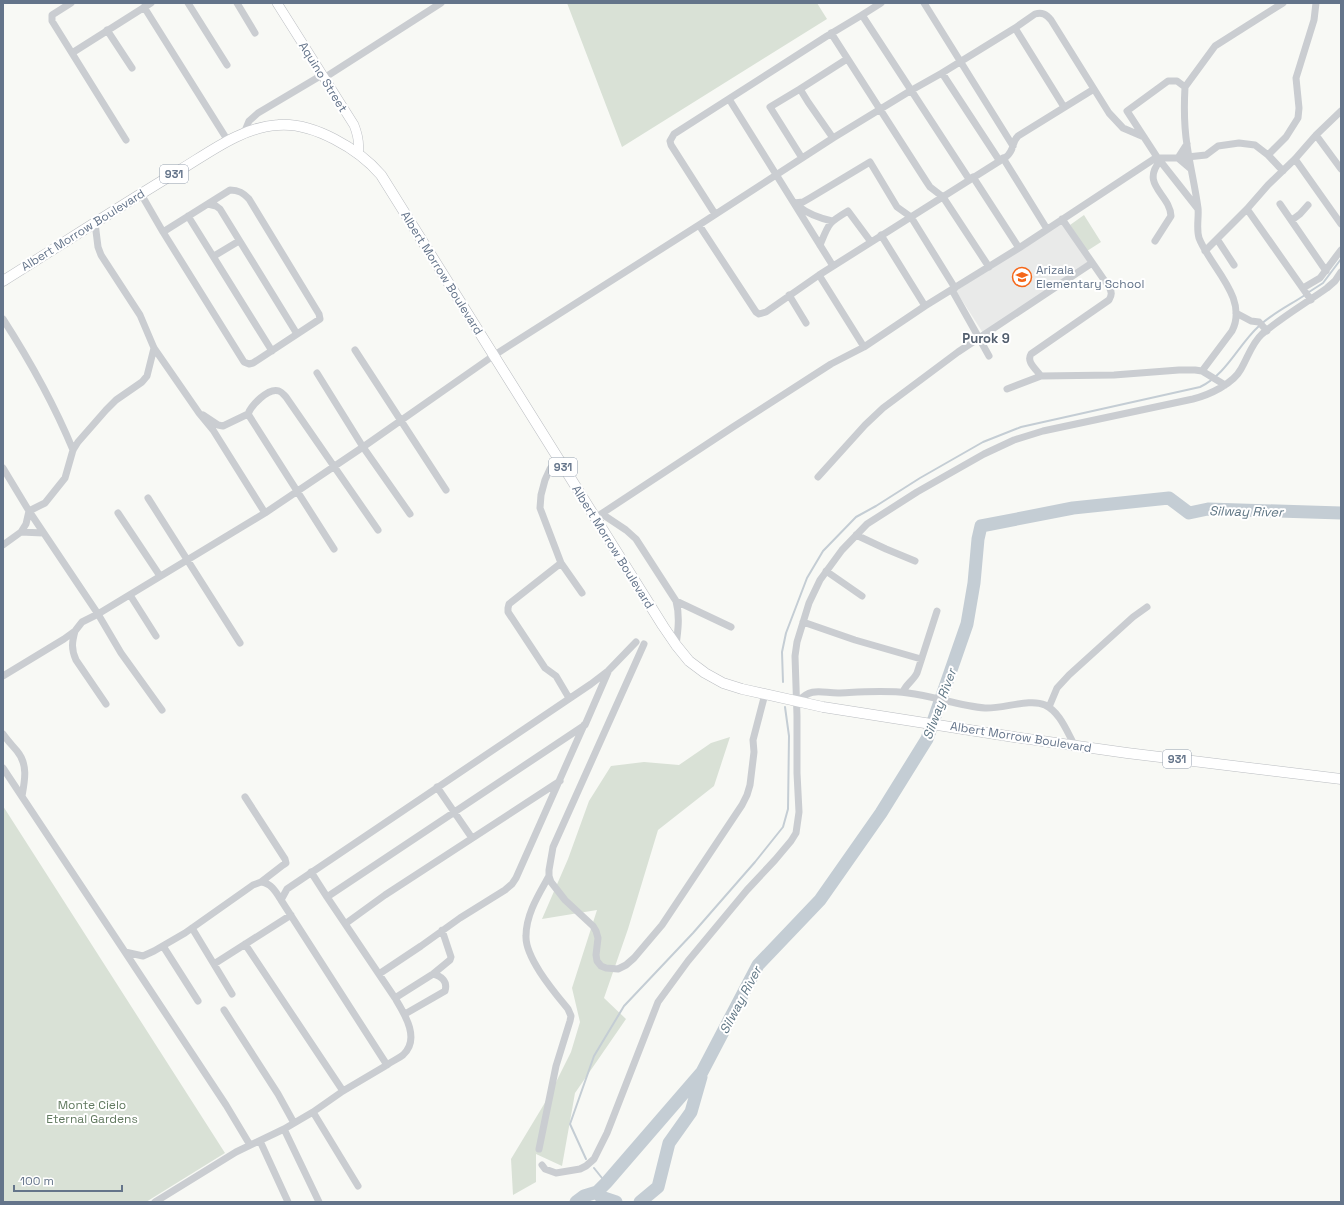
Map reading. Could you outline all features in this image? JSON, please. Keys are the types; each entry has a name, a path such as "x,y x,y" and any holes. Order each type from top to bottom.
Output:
{"highway":[{"name":"Albert Morrow Boulevard","path":"3,281 141,194 228,141 244,133 268,126 292,125 323,134 358,154 381,175 558,459 598,516 676,645 689,661 705,673 722,683 823,707 1075,746 1341,779"}],"main road":[{"name":"Aquino Street","path":"277,3 357,132 359,146 358,154"}],"street":[{"path":"71,3 52,15 51,19 126,140"},
{"path":"72,53 151,3"},
{"path":"188,3 227,65"},
{"path":"237,3 255,33"},
{"path":"244,133 249,121 258,113 323,77 442,3"},
{"path":"715,214 672,145 670,140 674,134 881,3"},
{"path":"924,3 1014,146"},
{"path":"1202,371 1232,331 1235,324 1236,313 1232,295 1205,251 1198,234 1198,209 1190,157 1186,144 1185,87 1215,46 1283,3"},
{"path":"1268,155 1286,137 1298,118 1299,108 1296,78 1314,20 1316,3"},
{"path":"144,7 228,141"},
{"path":"3,676 75,631 82,622 188,561 265,513 364,447 493,356 833,138 960,62 1035,14 1048,16 1109,113 1123,128 1144,137"},
{"path":"862,15 910,91 1019,248"},
{"path":"1015,28 1064,107"},
{"path":"107,30 132,68"},
{"path":"832,33 879,110 928,184 943,197 988,267"},
{"path":"802,158 770,107 847,59"},
{"path":"942,73 1047,229"},
{"path":"1185,87 1176,81 1168,81 1127,111 1158,158 1198,209"},
{"path":"800,89 833,138"},
{"path":"699,225 756,312 759,314 766,312 819,275 1010,154 1014,146 1014,141 1018,136 1094,89"},
{"path":"729,99 833,266"},
{"path":"1205,251 1295,159 1316,135 1340,115"},
{"path":"1316,135 1341,169"},
{"path":"598,516 831,364 864,346 1158,158 1178,158 1206,155 1221,145 1239,143 1255,145 1268,155 1283,171"},
{"path":"1178,158 1186,144"},
{"path":"1155,241 1171,216 1169,208 1153,179 1153,171 1158,158"},
{"path":"1178,158 1191,168"},
{"path":"1295,159 1341,224"},
{"path":"794,203 800,203 810,198 870,162 897,207 911,217 953,289 989,356"},
{"path":"141,194 163,232 244,362 249,364 253,363 318,322 320,317 249,199 238,190 230,190 163,232"},
{"path":"794,203 806,212 820,218 832,220"},
{"path":"208,204 216,206 220,209 298,334"},
{"path":"1280,204 1326,271"},
{"path":"1292,220 1308,205"},
{"path":"1247,209 1310,299"},
{"path":"820,245 828,225 832,220 848,211 871,242"},
{"path":"188,216 272,350"},
{"path":"1040,376 1029,361 1030,356 1105,303 1111,296 1109,287 1062,219"},
{"path":"95,223 98,247 108,266 140,315 154,348 215,434 265,513"},
{"path":"881,235 925,306"},
{"path":"1217,239 1234,265"},
{"path":"214,256 239,241"},
{"path":"1304,289 1320,278 1341,250"},
{"path":"818,477 882,408 958,352 1092,263"},
{"path":"542,1164 549,1172 556,1173 580,1169 594,1159 607,1133 658,1002 688,961 747,890 775,860 796,833 800,812 797,773 798,701 794,656 809,604 820,580 842,550 867,524 917,492 984,454 1014,440 1043,431 1212,393 1225,385 1241,370 1253,346 1261,335 1263,326 1327,288 1335,281 1341,272"},
{"path":"819,275 864,346"},
{"path":"789,295 806,322"},
{"path":"1236,313 1263,326"},
{"path":"3,319 36,372 64,428 73,450"},
{"path":"29,511 45,503 64,478 73,450 78,442 116,400 142,382 147,376 154,348"},
{"path":"355,350 446,490"},
{"path":"1007,389 1040,376 1179,370 1202,371 1225,385"},
{"path":"317,373 364,447 410,514"},
{"path":"199,413 218,426 223,426 248,414 250,408 260,398 272,391 278,390 286,397 378,530"},
{"path":"248,414 334,549"},
{"path":"558,459 550,469 545,480 541,495 540,508 561,562 582,594"},
{"path":"3,468 43,533 98,614 121,653 162,710"},
{"path":"148,498 240,643"},
{"path":"3,545 21,532 26,524 29,511"},
{"path":"118,513 160,576"},
{"path":"598,516 626,530 636,539 676,601 679,609 676,645"},
{"path":"21,532 43,533"},
{"path":"856,535 915,561"},
{"path":"561,562 509,604 508,612 545,668 556,676 569,698"},
{"path":"826,571 862,596"},
{"path":"130,595 156,636"},
{"path":"676,601 731,627"},
{"path":"1048,707 1057,688 1069,675 1133,617 1147,607"},
{"path":"906,693 907,684 914,679 937,611"},
{"path":"803,622 855,640 921,659"},
{"path":"75,631 71,645 72,652 106,704"},
{"path":"276,891 287,888 569,698 608,671 640,643 553,847 549,870 551,882 565,900 584,916 596,931 598,938 596,955 597,962 601,966 611,969 618,969 626,965 634,958 662,925 747,795 750,786 754,752 753,740 765,694"},
{"path":"379,974 512,884 560,781 608,671"},
{"path":"798,701 804,695 812,692 836,693 882,691 906,693 993,708 1030,702 1043,704 1059,718 1075,746"},
{"path":"327,897 584,725"},
{"path":"3,734 18,751 23,760 25,768 22,796"},
{"path":"570,734 580,735"},
{"path":"3,768 218,1092 250,1145"},
{"path":"345,924 385,895 560,781"},
{"path":"437,787 472,838"},
{"path":"136,969 143,956 163,946 192,928 261,882 286,863 285,859 245,797"},
{"path":"156,1202 236,1152 284,1129 313,1112 343,1091 404,1054 410,1043 411,1030 405,1014 311,872"},
{"path":"540,1149 556,1066 570,1021 568,1010 535,964 528,948 526,936 530,913 549,876"},
{"path":"261,882 268,884 276,891 387,1065"},
{"path":"281,900 287,888"},
{"path":"214,964 291,915"},
{"path":"192,928 232,994"},
{"path":"395,998 448,964 450,957 442,930"},
{"path":"245,944 343,1091"},
{"path":"163,946 198,1001"},
{"path":"125,952 143,956"},
{"path":"405,1014 445,991 445,983 443,978 433,974"},
{"path":"224,1010 278,1094 294,1123"},
{"path":"313,1112 358,1186"},
{"path":"284,1129 319,1202"},
{"path":"260,1141 288,1202"}],"shaded area":[{"name":"Arizala Elementary School","path":"1061,222 1088,262 983,333 956,291"}],"green space":[{"path":"567,3 817,3 827,19 622,147"},
{"path":"1084,215 1101,242 1087,251 1070,225"},
{"path":"730,737 714,786 658,830 628,929 604,998 626,1019 575,1093 562,1166 536,1154 536,1182 513,1195 511,1159 549,1096 571,1052 580,1022 572,988 597,910 542,919 568,859 589,801 611,766 644,762 679,765 711,743"},
{"name":"Monte Cielo Eternal Gardens","path":"3,806 225,1153 146,1202 3,1202"}],"waterway":[{"path":"1309,292 1323,283 1341,259"},
{"path":"783,682 782,652 786,633 807,578 823,551 856,517 983,442 1021,427 1200,387 1218,375 1264,321 1305,295"},
{"name":"Silway River","path":"576,1202 584,1196 597,1192 606,1183 702,1072 758,965 820,900 881,813 927,739 967,624 981,526 1073,508 1169,498 1189,513 1208,509 1341,513"},
{"path":"586,1159 570,1124 594,1056 624,1006 693,933 755,862 783,827 788,809 789,736 785,707"},
{"path":"640,1202 658,1187 669,1143 691,1112 701,1077"},
{"path":"594,1168 606,1183"},
{"path":"597,1192 601,1197 616,1202"}],"place":[{"name":"Arizala Elementary School","path":"1022,277"}],"district":[{"name":"Purok 9","path":"986,338"}]}
